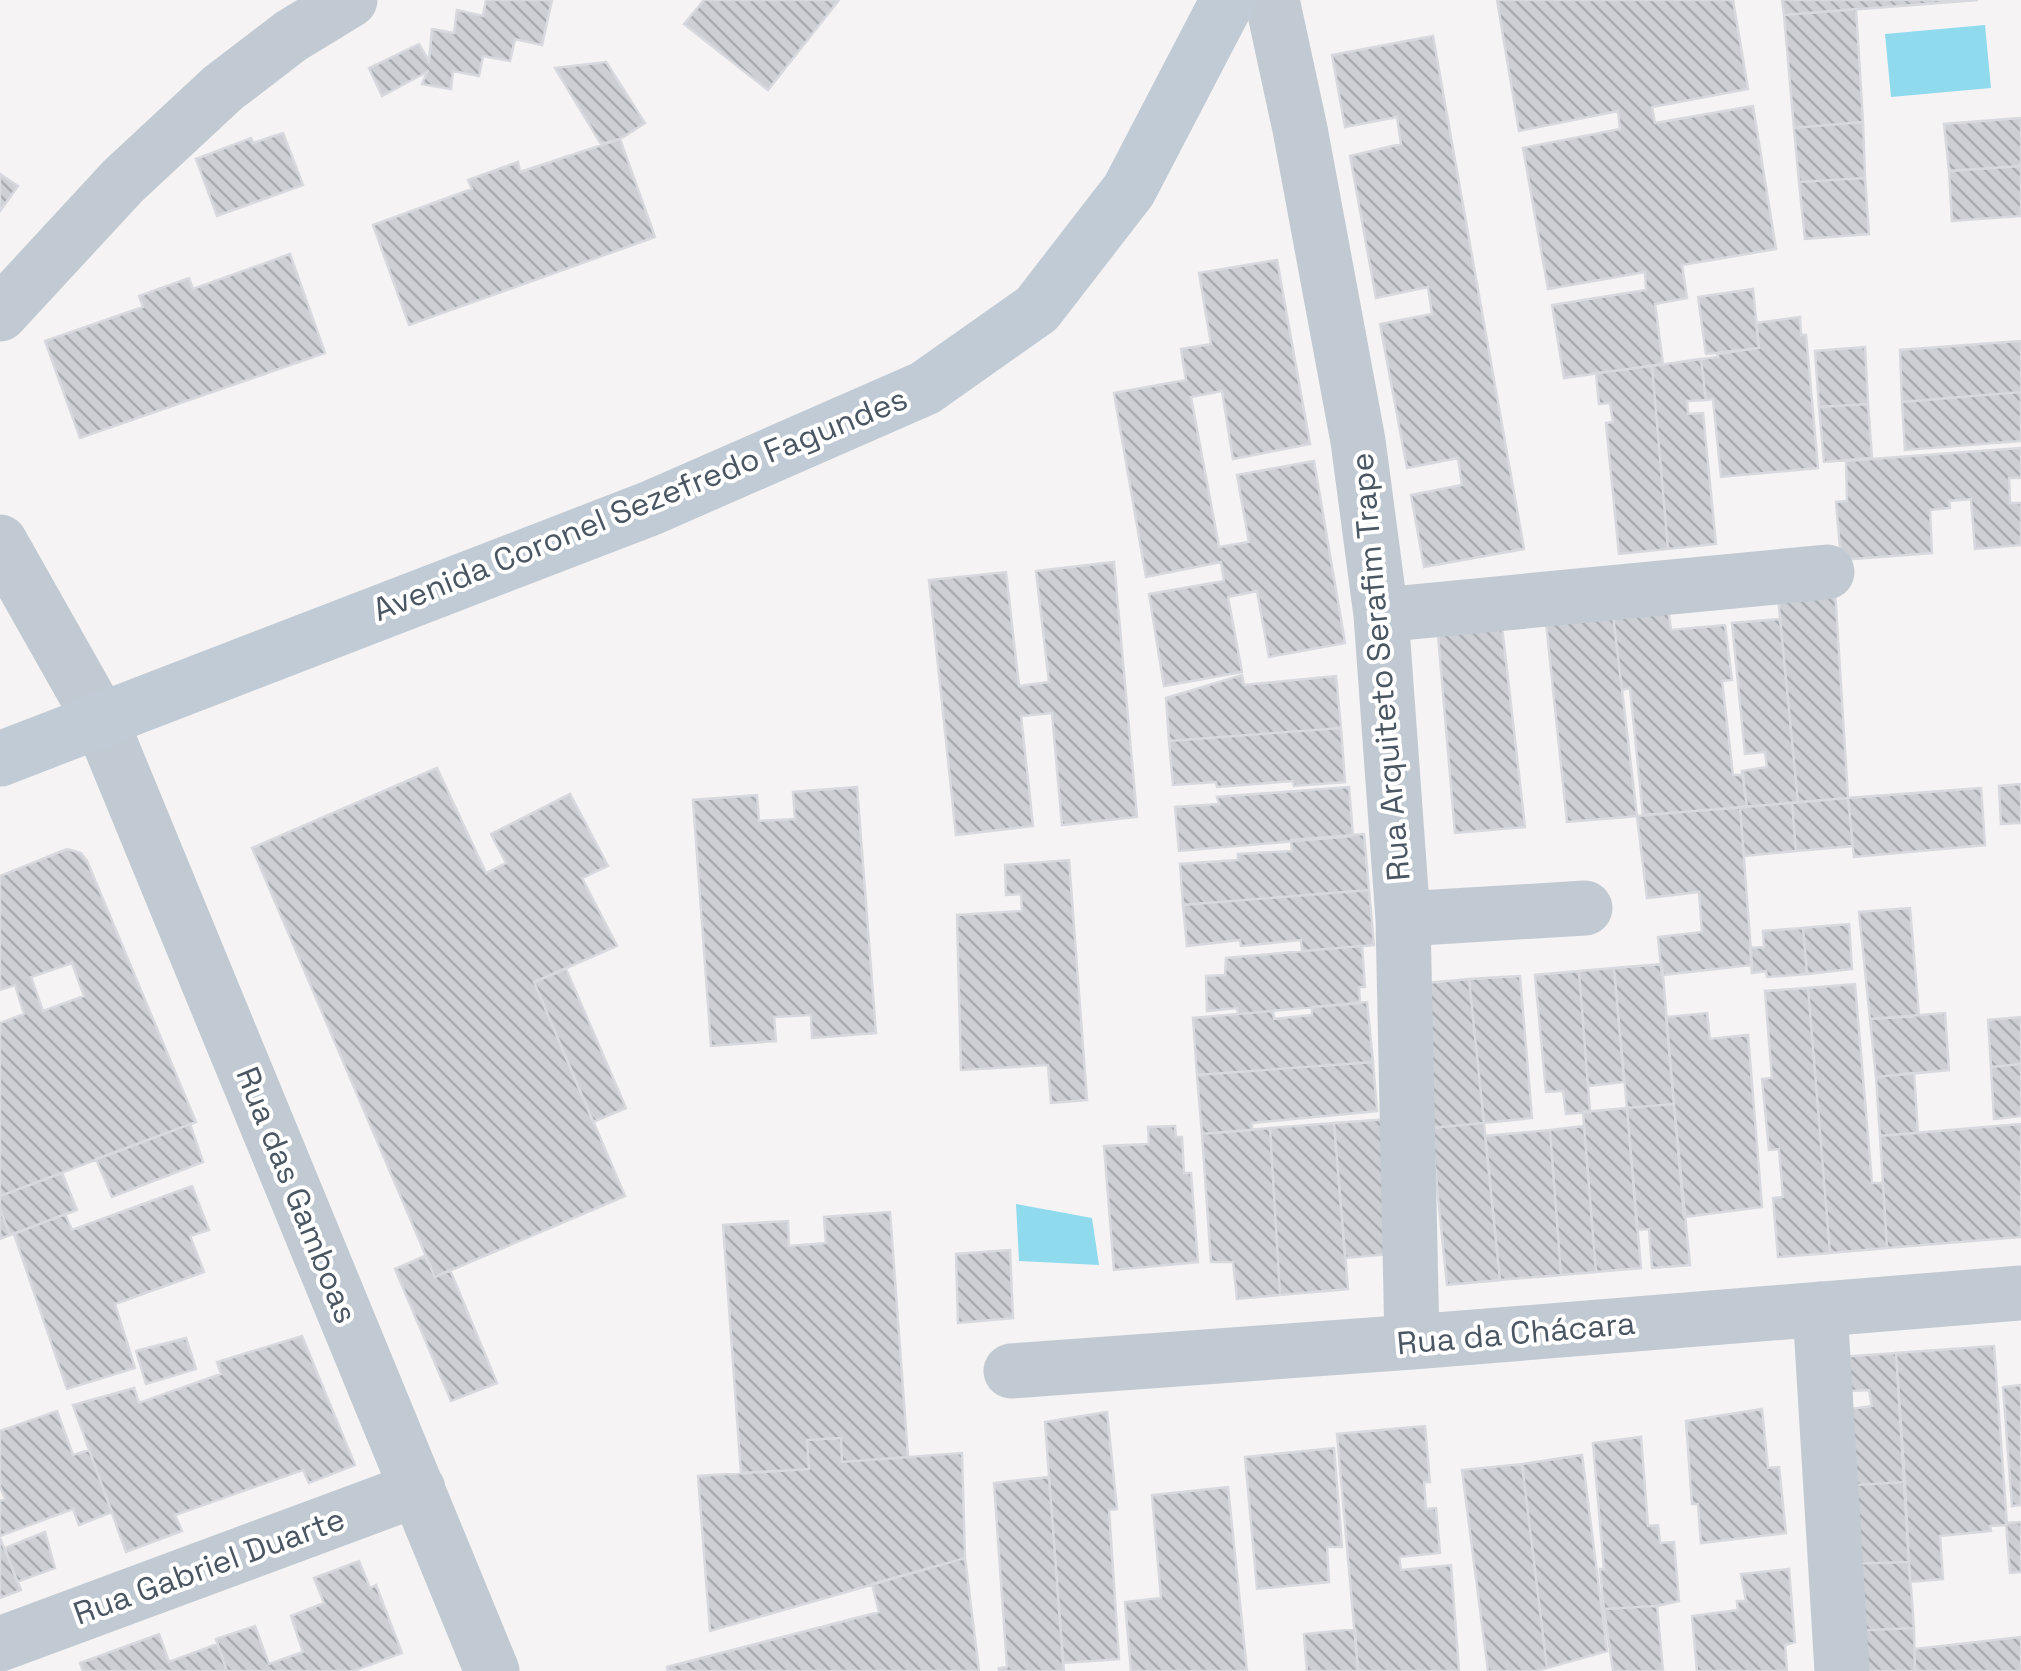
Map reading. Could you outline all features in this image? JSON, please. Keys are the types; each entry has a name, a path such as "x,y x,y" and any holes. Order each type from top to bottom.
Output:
{"main road":[{"name":"Avenida Coronel Sezefredo Fagundes","path":"0,759 651,508 925,388 1037,310 1129,190 1228,0"}],"street":[{"path":"0,314 123,182 223,88 291,36 350,0"},
{"name":"Rua Arquiteto Serafim Trape","path":"1272,0 1358,441 1380,615 1403,919 1586,908"},
{"name":"Rua das Gamboas","path":"0,542 100,719 492,1671"},
{"path":"1380,615 1827,572"},
{"path":"1403,919 1412,1342"},
{"name":"Rua da Chácara","path":"1011,1371 2021,1292"},
{"path":"1820,1309 1842,1671"},
{"name":"Rua Gabriel Duarte","path":"19,1650 418,1489"}],"water":[{"path":"1985,25 1991,88 1891,97 1885,34"},
{"path":"1016,1204 1092,1218 1099,1265 1019,1261"}],"building":[{"path":"486,0 552,0 542,45 515,39 510,61 483,56 479,76 453,71 451,89 422,84 427,72 382,96 369,68 419,44 429,61 432,29 454,33 457,10 483,16"},
{"path":"704,0 839,0 768,90 684,24"},
{"path":"1497,0 1733,0 1748,89 1652,107 1655,123 1753,106 1776,249 1682,265 1687,298 1655,304 1663,364 1564,378 1552,305 1646,290 1645,272 1548,289 1523,148 1620,129 1618,111 1519,131"},
{"path":"1782,0 1978,0 1784,15"},
{"path":"1856,9 1863,122 1794,128 1784,15"},
{"path":"1433,36 1524,549 1424,567 1411,495 1462,485 1458,458 1407,468 1380,324 1432,314 1428,287 1376,298 1350,156 1401,144 1397,117 1345,127 1332,55"},
{"path":"606,62 645,123 620,139 601,144 555,68"},
{"path":"2021,118 2021,166 1949,171 1944,124"},
{"path":"1863,122 1865,178 1799,182 1794,128"},
{"path":"283,133 303,185 217,216 196,159 251,138 253,143"},
{"path":"620,139 655,237 409,325 373,225 472,189 468,180 518,162 520,172"},
{"path":"2021,166 2021,216 1952,221 1949,171"},
{"path":"0,174 18,186 0,211"},
{"path":"1865,178 1869,234 1805,239 1799,182"},
{"path":"290,254 325,353 80,438 45,341 143,307 139,296 189,278 193,289"},
{"path":"1277,260 1310,444 1233,459 1222,391 1191,397 1219,547 1249,542 1237,475 1314,461 1345,643 1269,657 1257,591 1228,597 1242,672 1164,686 1149,594 1224,581 1221,562 1146,577 1114,393 1186,380 1181,349 1211,344 1199,273"},
{"path":"1753,289 1759,348 1706,354 1698,297"},
{"path":"1800,317 1801,335 1806,335 1818,468 1721,477 1713,399 1706,400 1701,359 1759,348 1756,323"},
{"path":"2021,341 2021,392 1902,402 1900,350"},
{"path":"1865,347 1868,404 1819,407 1815,351"},
{"path":"1701,359 1706,400 1687,401 1688,414 1703,413 1716,544 1668,549 1652,366"},
{"path":"1652,366 1668,549 1619,554 1606,423 1613,422 1610,403 1599,404 1596,373"},
{"path":"2021,392 2021,441 1905,450 1902,402"},
{"path":"1868,404 1872,458 1824,462 1819,407"},
{"path":"2021,448 2021,478 2009,478 2010,503 2021,503 2021,545 1975,549 1971,499 1949,501 1950,508 1930,510 1932,553 1841,560 1836,502 1847,501 1846,461"},
{"path":"1114,562 1137,817 1062,825 1052,713 1021,716 1033,826 956,835 929,580 1006,572 1019,686 1049,682 1036,571"},
{"path":"1835,590 1848,798 1798,802 1778,597"},
{"path":"1668,609 1671,630 1725,625 1732,680 1722,681 1733,775 1743,775 1747,807 1643,815 1630,688 1622,690 1613,615"},
{"path":"1613,615 1637,816 1567,822 1546,622"},
{"path":"1780,619 1798,802 1747,807 1742,771 1767,767 1765,752 1745,754 1732,623"},
{"path":"1502,627 1525,827 1455,833 1438,635"},
{"path":"1242,675 1244,685 1336,676 1341,728 1169,741 1166,698"},
{"path":"1341,728 1345,782 1294,786 1293,781 1217,787 1216,782 1173,785 1169,741"},
{"path":"437,768 486,873 506,863 491,834 570,794 608,866 582,878 617,946 534,982 625,1196 435,1277 252,848"},
{"path":"2021,784 2021,823 2001,824 1999,786"},
{"path":"857,787 876,1033 812,1038 811,1015 774,1017 776,1041 711,1046 693,800 757,795 759,821 795,819 793,792"},
{"path":"1349,787 1353,836 1179,851 1175,807 1219,804 1217,797"},
{"path":"1981,788 1985,845 1854,857 1848,798"},
{"path":"1848,798 1853,846 1796,851 1792,803"},
{"path":"1792,803 1796,851 1744,856 1740,807"},
{"path":"1740,807 1752,965 1662,975 1658,937 1702,932 1699,892 1647,898 1637,816"},
{"path":"1364,834 1369,890 1183,905 1180,864 1238,860 1238,854 1292,851 1291,840"},
{"path":"67,849 81,853 196,1122 0,1196 0,1023 24,1014 15,985 0,990 0,876","holes":["72,963 84,996 43,1011 31,977"]},
{"path":"1069,860 1087,1100 1051,1103 1048,1065 961,1070 957,915 1022,911 1021,894 1006,895 1005,865"},
{"path":"1369,890 1374,945 1302,951 1301,940 1241,946 1240,940 1187,946 1183,905"},
{"path":"1910,908 1919,1016 1870,1019 1859,912"},
{"path":"1849,924 1852,969 1807,974 1803,928"},
{"path":"1803,928 1807,974 1767,977 1766,971 1752,973 1750,948 1764,947 1763,931"},
{"path":"1362,946 1365,987 1359,987 1360,1003 1238,1014 1237,1008 1207,1011 1206,976 1225,975 1226,958"},
{"path":"1662,964 1674,1104 1627,1108 1614,968"},
{"path":"1614,968 1624,1082 1588,1086 1579,971"},
{"path":"566,969 626,1108 593,1122 534,982"},
{"path":"1579,971 1590,1112 1566,1114 1563,1091 1546,1092 1535,975"},
{"path":"1520,976 1532,1118 1484,1123 1469,979"},
{"path":"1469,979 1484,1123 1431,1128 1416,984"},
{"path":"1855,984 1872,1183 1883,1183 1887,1248 1830,1253 1808,988"},
{"path":"1808,988 1830,1253 1778,1257 1773,1198 1783,1197 1779,1149 1769,1150 1762,1079 1772,1078 1765,991"},
{"path":"1367,1002 1373,1062 1197,1075 1193,1018 1273,1011 1274,1019 1312,1015 1312,1007"},
{"path":"1707,1013 1710,1039 1748,1035 1762,1207 1684,1217 1666,1017"},
{"path":"1945,1013 1949,1070 1876,1077 1870,1019"},
{"path":"2021,1017 2021,1064 1991,1067 1988,1020"},
{"path":"1373,1062 1377,1111 1252,1123 1252,1130 1202,1134 1197,1075"},
{"path":"2021,1064 2021,1116 1994,1119 1991,1067"},
{"path":"1914,1073 1918,1133 1880,1136 1876,1077"},
{"path":"1674,1104 1690,1265 1652,1268 1649,1229 1637,1230 1627,1108"},
{"path":"1627,1108 1641,1268 1596,1272 1583,1112"},
{"path":"1390,1119 1403,1253 1345,1258 1334,1123"},
{"path":"1334,1123 1348,1289 1280,1295 1270,1128"},
{"path":"1484,1123 1500,1280 1447,1285 1431,1128"},
{"path":"190,1124 203,1162 112,1197 96,1159"},
{"path":"2021,1124 2021,1237 1887,1248 1880,1136"},
{"path":"1175,1126 1176,1137 1182,1137 1184,1173 1191,1173 1198,1262 1114,1270 1104,1146 1149,1144 1148,1127"},
{"path":"1584,1126 1596,1272 1561,1275 1550,1130"},
{"path":"1270,1128 1280,1295 1237,1299 1233,1262 1211,1262 1202,1134"},
{"path":"1550,1130 1561,1275 1500,1280 1485,1136"},
{"path":"62,1173 77,1210 10,1235 0,1209 0,1196"},
{"path":"192,1186 209,1230 190,1236 204,1272 115,1304 135,1368 67,1389 14,1234 65,1214 72,1230"},
{"path":"0,1209 10,1235 0,1239"},
{"path":"890,1212 908,1457 842,1462 841,1438 807,1440 809,1469 741,1473 723,1225 788,1221 789,1246 826,1243 824,1217"},
{"path":"1010,1250 1013,1318 958,1323 956,1254"},
{"path":"425,1256 435,1277 450,1270 497,1383 451,1401 395,1269"},
{"path":"302,1336 355,1465 309,1483 303,1470 175,1515 182,1531 126,1552 73,1405 134,1388 139,1403 221,1374 217,1362"},
{"path":"186,1338 196,1369 146,1384 136,1351"},
{"path":"1994,1346 2007,1525 1990,1526 1991,1531 1940,1536 1943,1579 1910,1582 1896,1353"},
{"path":"1896,1353 1905,1482 1841,1486 1837,1411 1872,1406 1869,1390 1828,1392 1826,1358"},
{"path":"2021,1385 2021,1505 2012,1506 2003,1387"},
{"path":"1762,1409 1768,1468 1779,1467 1786,1533 1701,1543 1698,1504 1692,1504 1686,1421"},
{"path":"57,1411 73,1455 89,1450 112,1512 79,1525 73,1509 0,1536 0,1501 5,1499 0,1486 0,1431"},
{"path":"1107,1412 1117,1509 1109,1510 1119,1659 1063,1663 1045,1422"},
{"path":"1425,1426 1430,1482 1424,1482 1426,1509 1436,1508 1440,1553 1399,1557 1401,1570 1451,1565 1459,1671 1358,1671 1337,1434"},
{"path":"1641,1437 1648,1526 1658,1525 1660,1543 1674,1542 1679,1601 1604,1609 1593,1443"},
{"path":"841,1438 842,1462 962,1453 965,1558 710,1631 698,1476 809,1469 807,1440"},
{"path":"1334,1448 1342,1547 1327,1547 1329,1582 1257,1589 1245,1457"},
{"path":"1582,1455 1607,1651 1547,1668 1522,1464"},
{"path":"1522,1464 1547,1668 1488,1671 1462,1470"},
{"path":"1049,1477 1064,1671 999,1671 1007,1667 994,1483"},
{"path":"1905,1482 1909,1562 1846,1564 1841,1486"},
{"path":"1228,1487 1247,1671 1131,1671 1125,1602 1161,1598 1152,1495"},
{"path":"2021,1522 2021,1572 2010,1573 2006,1523"},
{"path":"45,1532 55,1568 17,1582 5,1548"},
{"path":"0,1538 21,1590 0,1598"},
{"path":"965,1558 979,1671 668,1671 667,1667 879,1612 872,1584"},
{"path":"359,1561 370,1588 376,1585 402,1653 353,1671 227,1671 216,1639 255,1626 269,1664 303,1652 291,1616 324,1603 314,1578"},
{"path":"1909,1562 1914,1628 1850,1631 1846,1564"},
{"path":"1789,1569 1795,1642 1785,1645 1787,1671 1697,1671 1692,1616 1738,1610 1737,1601 1746,1601 1741,1574"},
{"path":"1657,1606 1663,1671 1613,1671 1604,1609"},
{"path":"1914,1628 1915,1671 1852,1671 1850,1631"},
{"path":"1355,1629 1358,1671 1307,1671 1304,1634"},
{"path":"159,1634 169,1662 217,1644 227,1671 83,1671 80,1663"},
{"path":"2021,1637 2021,1671 1915,1671 1914,1649"}]}
